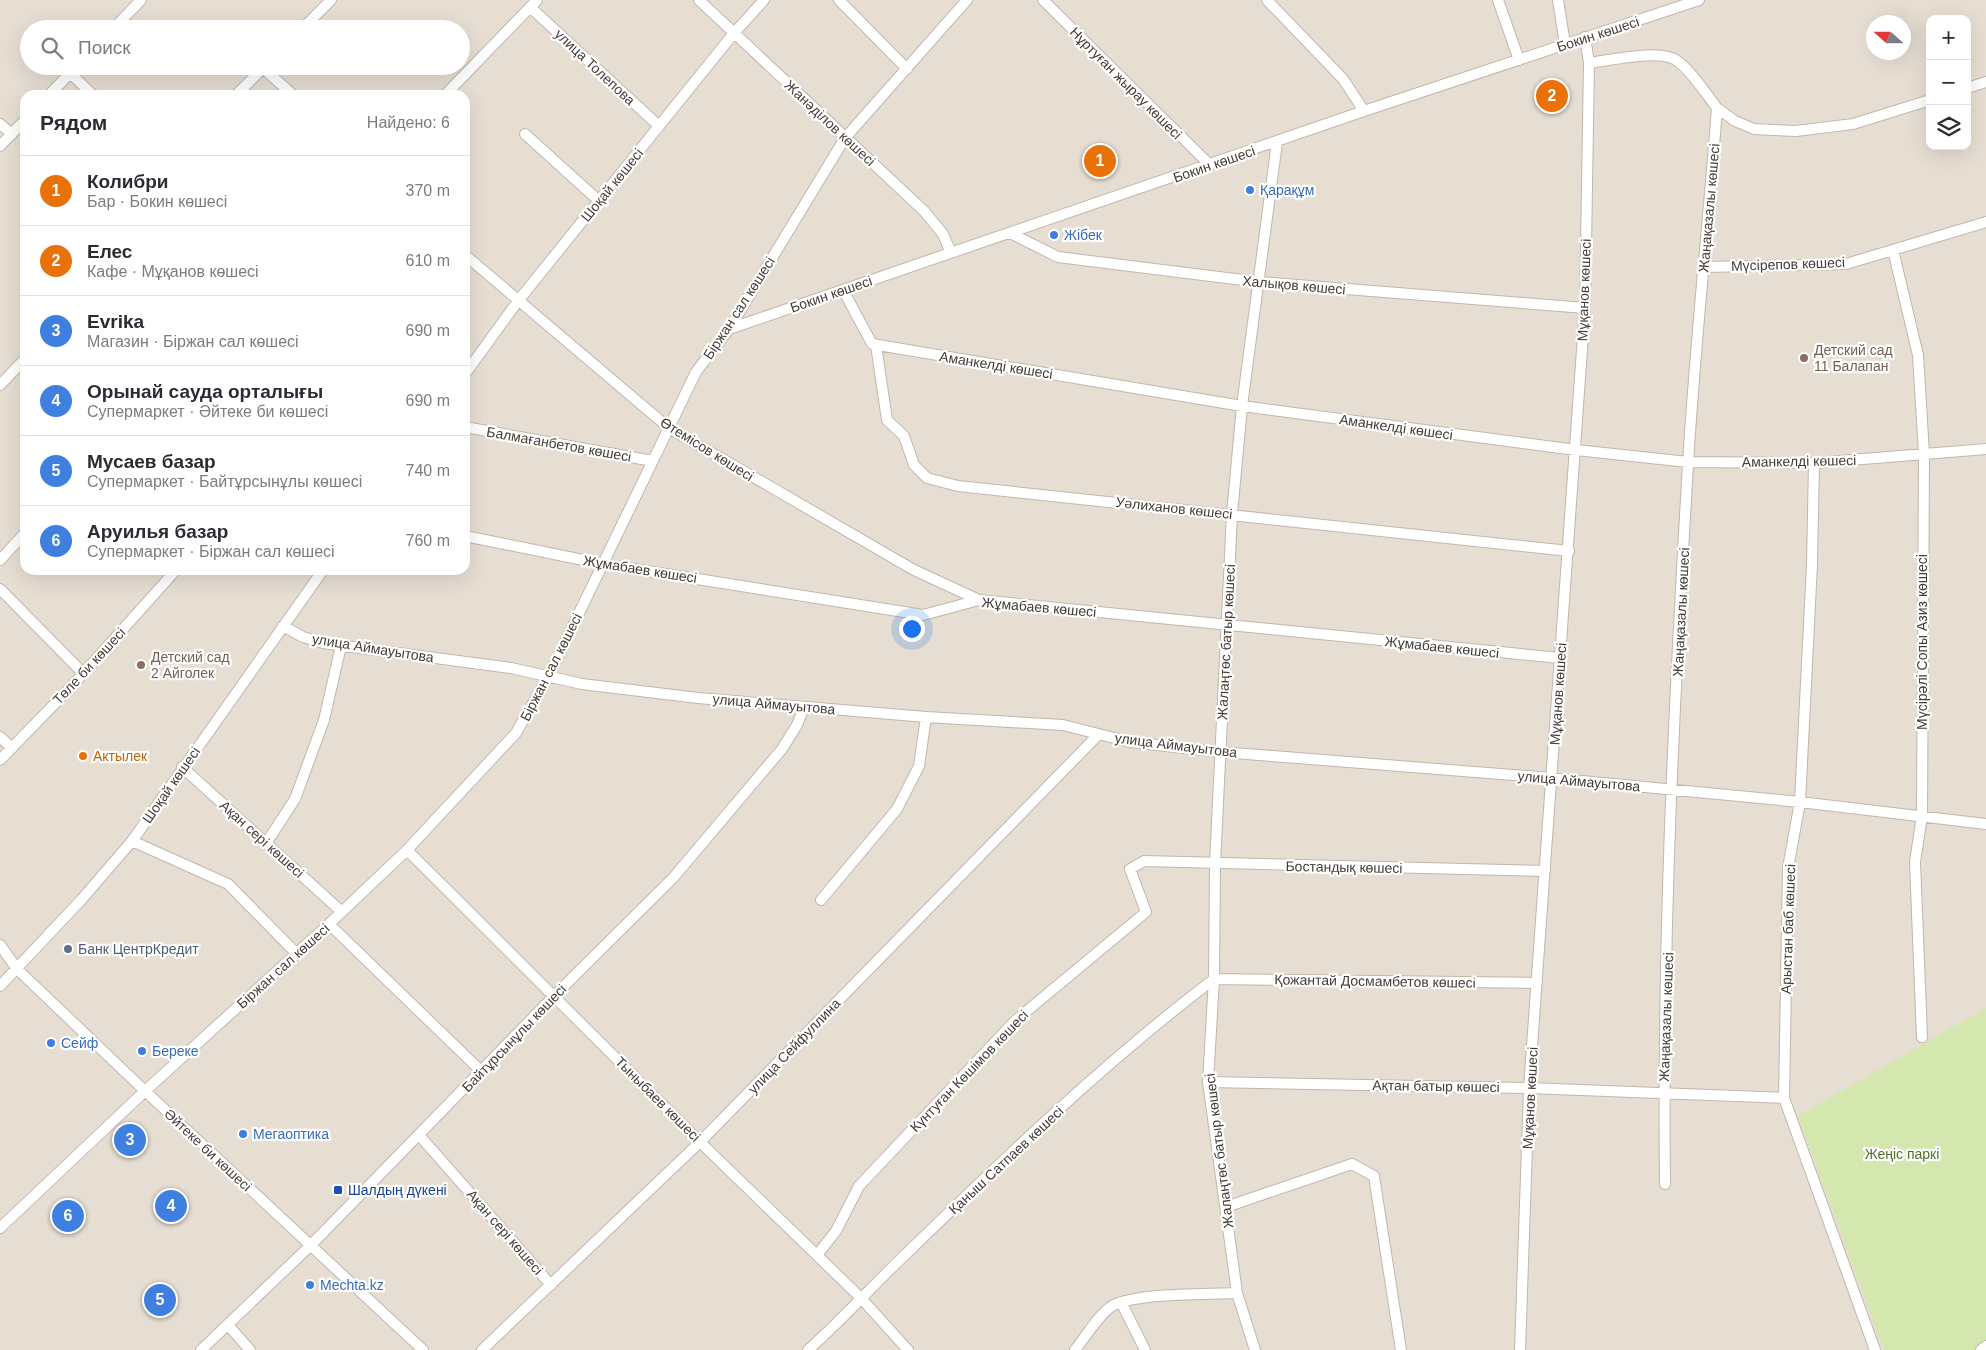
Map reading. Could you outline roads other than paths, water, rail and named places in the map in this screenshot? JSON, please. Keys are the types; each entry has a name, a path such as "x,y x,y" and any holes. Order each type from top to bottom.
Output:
{"street":[{"path":"122,20 141,0"},
{"path":"311,20 331,0"},
{"name":"Жанәділов көшесі","path":"699,0 924,211 943,234 951,253"},
{"name":"Шоқай көшесі","path":"470,367 518,301 734,33 764,0"},
{"path":"839,0 906,69"},
{"name":"Біржан сал көшесі","path":"0,1228 145,1091 297,954 407,850 516,733 548,677 696,372 729,328 845,138 967,0"},
{"name":"Нұртуған жырау көшесі","path":"1043,0 1210,165"},
{"path":"1268,0 1343,79 1364,110"},
{"path":"1498,0 1519,60"},
{"path":"1558,0 1565,44"},
{"name":"Бокин көшесі","path":"729,328 1277,142 1364,110 1699,0"},
{"path":"470,69 534,4"},
{"name":"улица Толепова","path":"534,4 659,126"},
{"name":"Мұқанов көшесі","path":"1520,1350 1530,1088 1585,308 1589,63 1585,38"},
{"path":"1589,63 1625,58 1673,59 1683,66 1717,108 1735,121 1754,129 1796,131 1853,124 1926,101"},
{"path":"54,90 68,75"},
{"path":"77,75 89,90"},
{"path":"241,90 256,75"},
{"path":"272,75 288,90"},
{"path":"450,90 465,75"},
{"path":"1971,87 1986,82"},
{"name":"Жаңақазалы көшесі","path":"1665,1184 1664,1093 1672,790 1688,462 1717,108"},
{"path":"0,124 12,134"},
{"path":"0,146 20,125"},
{"path":"525,134 599,200"},
{"name":"Жалаңтөс батыр көшесі","path":"1255,1350 1237,1293 1208,1082 1214,979 1215,864 1232,514 1242,406 1277,142"},
{"name":"Мүсірепов көшесі","path":"1705,266 1846,264 1985,224"},
{"name":"Халықов көшесі","path":"1010,233 1058,257 1259,282 1585,308"},
{"name":"Мүсірәлі Сопы Азиз көшесі","path":"1893,250 1918,355 1924,454 1922,816 1915,862 1922,1037"},
{"name":"Өтемісов көшесі","path":"470,259 669,428 914,570 979,600"},
{"path":"843,290 872,344 876,345"},
{"name":"Аманкелді көшесі","path":"876,345 1242,406 1576,450 1688,462 1814,464 1986,449"},
{"name":"Уәлиханов көшесі","path":"876,345 887,420 904,436 914,465 928,478 958,486 1568,551"},
{"path":"0,385 20,364"},
{"name":"Балмағанбетов көшесі","path":"470,428 653,461"},
{"name":"Арыстан баб көшесі","path":"1814,464 1812,564 1800,802 1788,868 1784,1098 1875,1350"},
{"name":"Жұмабаев көшесі","path":"470,537 603,564 923,615 979,600 1560,658"},
{"path":"0,560 20,538"},
{"name":"Төле би көшесі","path":"0,760 83,673 171,575"},
{"name":"Шоқай көшесі","path":"0,986 132,841 182,767 319,575"},
{"path":"0,589 83,673"},
{"name":"улица Аймауытова","path":"283,626 302,637 323,644 511,668 582,684 688,697 926,717 1063,724 1098,735 1130,742 1221,752 1551,778 1800,802 1986,824"},
{"path":"267,842 296,799 324,720 341,646"},
{"name":"Байтұрсынұлы көшесі","path":"201,1350 311,1245 554,996 673,878 782,748 797,725 804,707"},
{"path":"821,900 897,810 919,766 926,717"},
{"name":"улица Сейфуллина","path":"482,1350 700,1142 1098,735"},
{"path":"0,737 12,748"},
{"name":"Ақан сері көшесі","path":"182,767 267,842 342,912"},
{"path":"132,841 228,884 297,954"},
{"name":"Тыныбаев көшесі","path":"407,850 700,1142 860,1297 908,1350"},
{"name":"Бостандық көшесі","path":"1144,861 1545,871"},
{"name":"Күнтуған Көшімов көшесі","path":"817,1255 836,1230 860,1186 1009,1027 1146,912 1130,869 1144,861"},
{"path":"329,924 481,1071"},
{"name":"Әйтеке би көшесі","path":"0,945 17,969 311,1245 418,1349"},
{"name":"Қожантай Досмамбетов көшесі","path":"1214,979 1537,983"},
{"name":"Қаныш Сатпаев көшесі","path":"808,1350 836,1326 860,1297 1004,1160 1172,1011 1214,979"},
{"name":"Ақтан батыр көшесі","path":"1208,1082 1530,1088 1784,1098"},
{"name":"Ақан сері көшесі","path":"419,1135 551,1285"},
{"path":"1226,1207 1352,1164 1374,1176 1400,1350"},
{"path":"1075,1350 1110,1307 1121,1302 1168,1296 1237,1293"},
{"path":"1121,1302 1145,1350"},
{"path":"228,1325 250,1350"},
{"path":"1982,1350 1986,1346"}],"place":[{"name":"Елес","path":"1552,96"},
{"name":"Колибри","path":"1100,161"},
{"name":"Қарақұм","path":"1250,190"},
{"name":"Жібек","path":"1054,235"},
{"name":"Детский сад 11 Балапан","path":"1804,358"},
{"name":"Детский сад 2 Айголек","path":"141,665"},
{"name":"Актылек","path":"83,756"},
{"name":"Банк ЦентрКредит","path":"68,949"},
{"name":"Сейф","path":"51,1043"},
{"name":"Береке","path":"142,1051"},
{"name":"Мегаоптика","path":"243,1134"},
{"name":"Evrika","path":"130,1140"},
{"name":"Шалдың дүкені","path":"338,1190"},
{"name":"Орынай сауда орталығы","path":"171,1206"},
{"name":"Аруилья базар","path":"68,1216"},
{"name":"Mechta.kz","path":"310,1285"},
{"name":"Мусаев базар","path":"160,1300"}],"park label":[{"name":"Жеңіс паркі","path":"1902,1154"}]}
